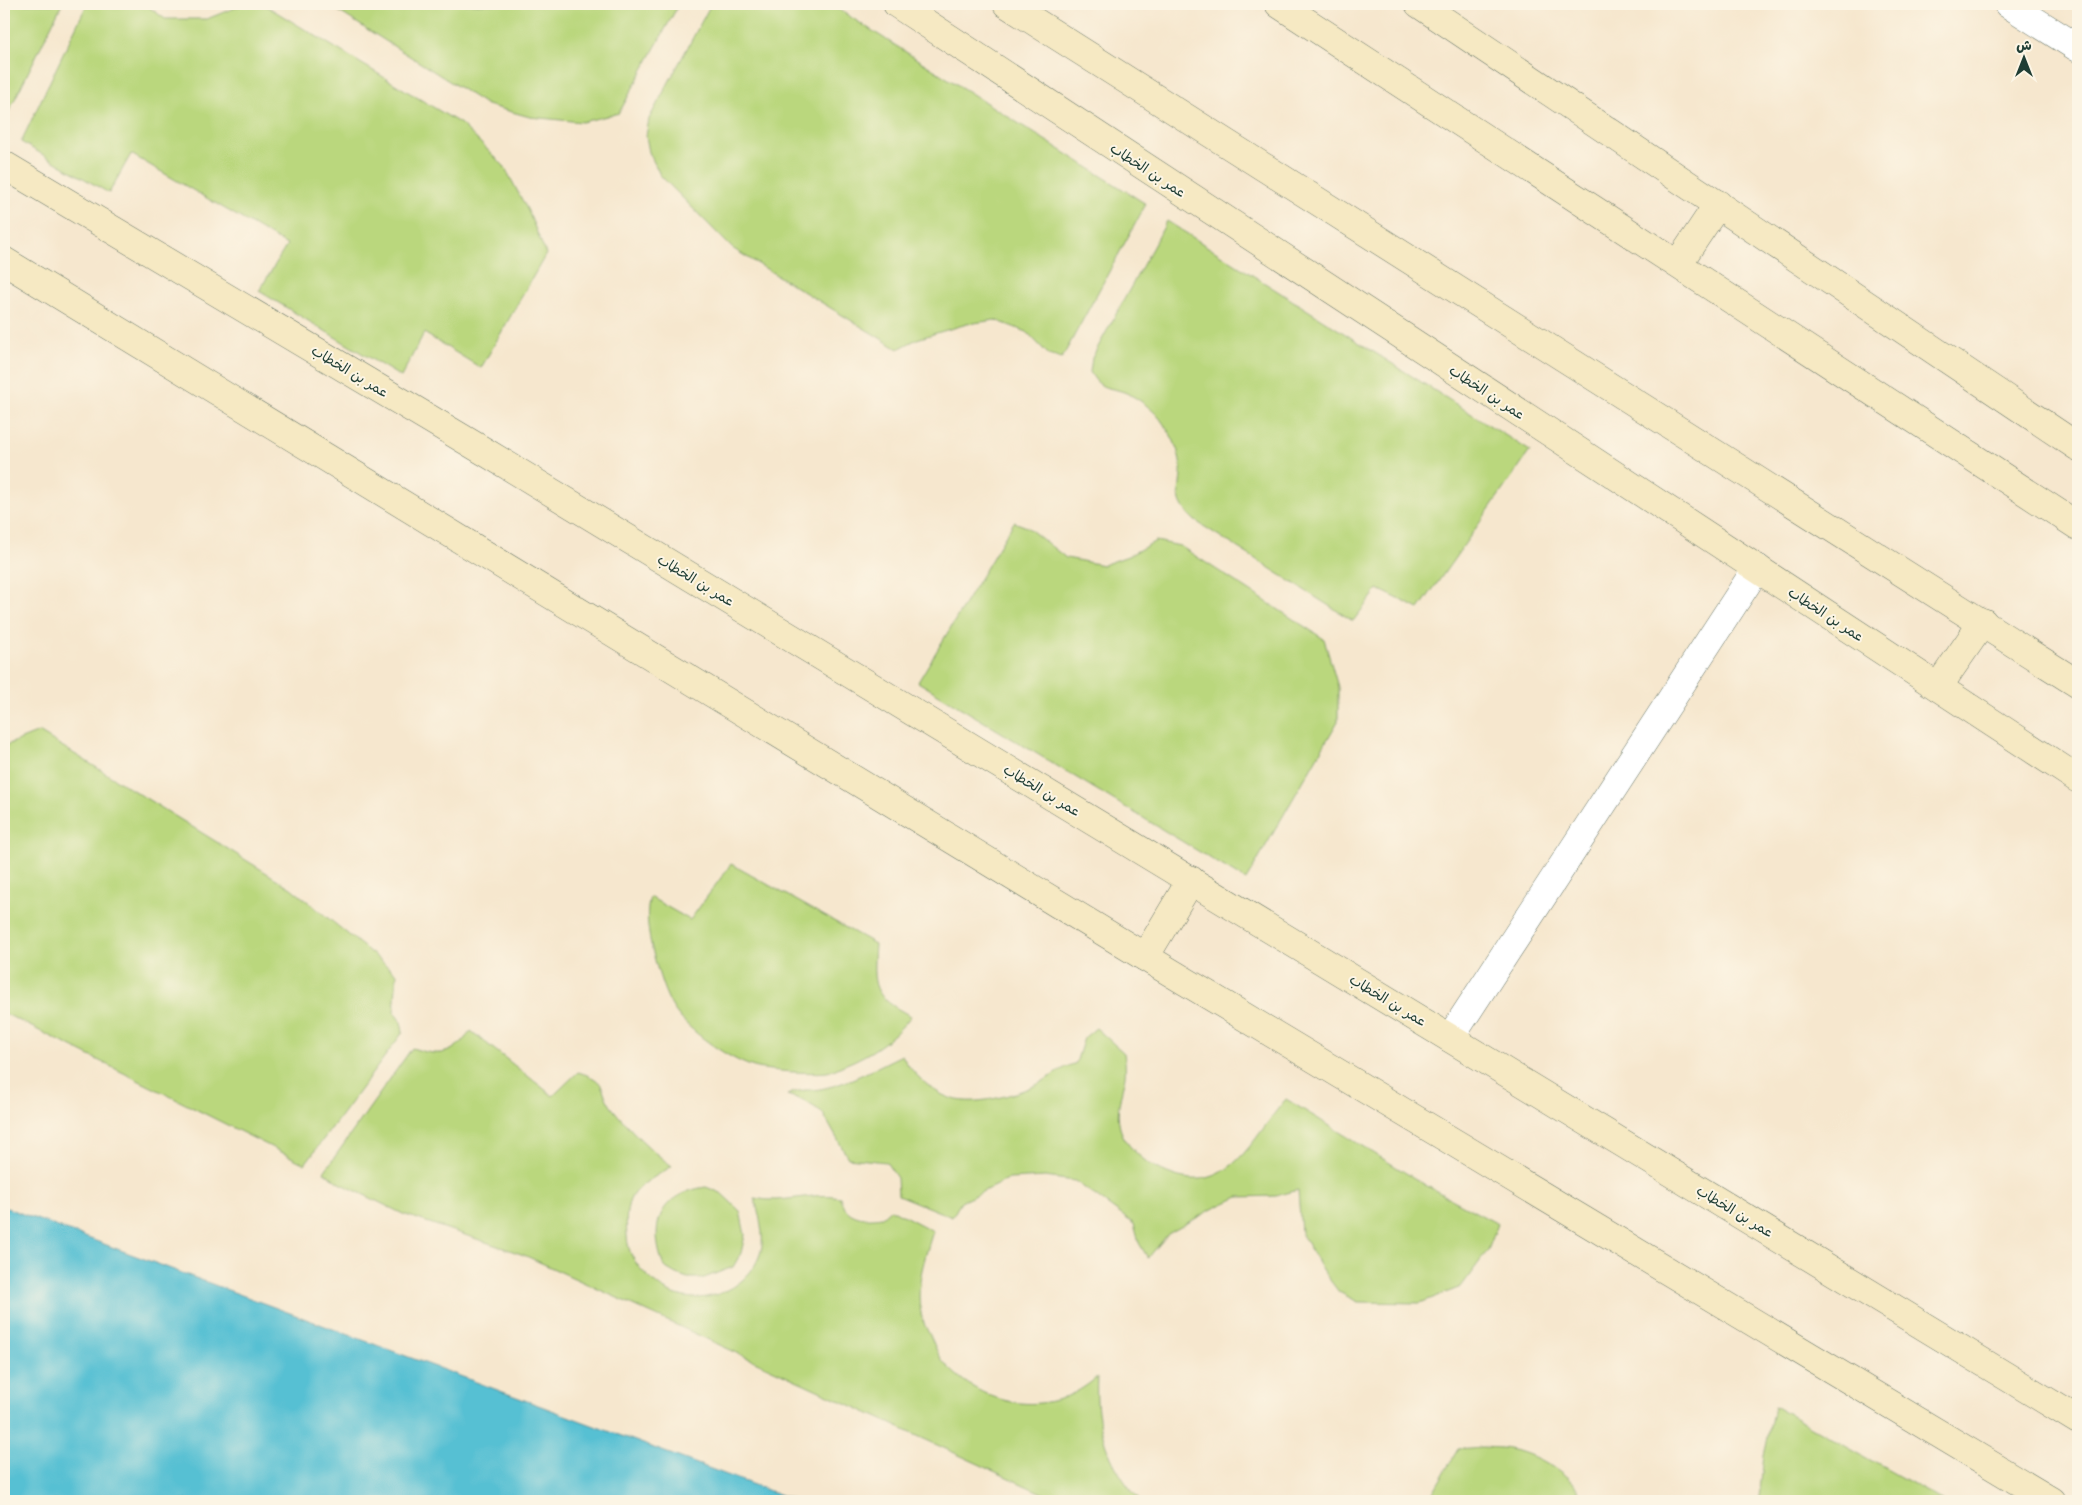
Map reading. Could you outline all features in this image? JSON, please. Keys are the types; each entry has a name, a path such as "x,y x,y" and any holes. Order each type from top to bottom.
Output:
{"main road":[{"name":"عمر بن الخطاب","path":"897,4 2078,779"},
{"path":"1007,4 2078,684"},
{"path":"1279,4 2078,526"},
{"path":"1419,4 2078,447"},
{"name":"عمر بن الخطاب","path":"4,165 487,452 2078,1420"},
{"path":"1678,264 1718,204"},
{"path":"4,261 1145,957 2050,1501"},
{"path":"1938,687 1983,622"},
{"path":"1145,957 1191,880"}],"street":[{"path":"2008,4 2078,48"},
{"path":"1450,1038 1757,568"}],"green space":[{"path":"4,4 62,4 4,121"},
{"path":"87,4 145,4 165,19 207,19 244,4 263,4 461,124 504,166 528,211 546,254 481,368 424,333 401,377 259,291 287,245 131,154 109,193 21,142"},
{"path":"327,4 679,4 619,113 582,122 530,117 487,105"},
{"path":"711,4 830,4 1146,204 1062,358 1048,354 1027,332 995,320 967,324 943,331 917,339 898,349 732,248 660,175 649,152 646,136 649,119"},
{"path":"1167,221 1530,451 1419,609 1378,589 1353,621 1194,520 1186,511 1179,498 1181,471 1179,456 1171,436 1160,418 1135,397 1101,385 1090,372 1092,358"},
{"path":"1014,522 1027,527 1066,558 1103,565 1128,556 1156,541 1180,546 1324,639 1338,687 1338,721 1246,880 918,682"},
{"path":"39,732 291,888 397,974 394,1012 401,1022 403,1032 305,1164 4,1013 4,746"},
{"path":"731,864 875,944 874,971 877,989 888,1002 911,1016 897,1032 873,1051 834,1070 820,1073 800,1072 757,1068 742,1062 712,1045 679,1016 668,998 656,964 648,922 650,897 690,920"},
{"path":"1096,1028 1124,1053 1125,1073 1118,1115 1122,1134 1134,1151 1155,1167 1179,1177 1200,1179 1218,1174 1233,1164 1247,1150 1286,1099 1427,1186 1498,1224 1488,1250 1461,1287 1420,1303 1358,1302 1339,1292 1323,1271 1301,1233 1298,1190 1276,1196 1238,1197 1168,1234 1148,1258 1139,1243 1134,1224 1075,1181 1045,1177 1009,1179 961,1202 952,1217 898,1195 897,1178 886,1162 848,1158 822,1112 803,1100 787,1095 798,1091 835,1086 902,1055 923,1082 946,1096 963,1101 995,1098 1036,1085 1076,1063 1084,1038"},
{"path":"471,1031 553,1096 578,1072 595,1079 602,1087 613,1109 626,1124 648,1147 672,1166 635,1192 627,1208 626,1220 629,1248 634,1259 645,1273 665,1290 679,1296 693,1298 708,1297 722,1293 735,1286 746,1276 755,1265 762,1245 761,1224 754,1198 776,1200 819,1196 840,1197 846,1209 856,1216 862,1218 882,1217 891,1209 933,1231 920,1281 919,1302 924,1322 945,1364 964,1381 982,1392 1001,1399 1021,1403 1041,1403 1060,1399 1079,1390 1097,1377 1098,1411 1106,1444 1120,1474 1141,1501 1059,1501 524,1255 403,1214 340,1183 324,1172 412,1048 430,1053 445,1052 458,1045"},
{"path":"706,1187 721,1193 740,1211 745,1235 741,1253 733,1267 704,1278 688,1278 664,1267 657,1238 658,1225 661,1214 668,1204 690,1191"},
{"path":"1774,1406 1943,1501 1761,1501 1759,1497 1764,1456"},
{"path":"1481,1447 1509,1449 1533,1456 1564,1476 1580,1492 1585,1501 1428,1501 1458,1449"}],"water":[{"path":"4,1207 797,1501 4,1501"}]}
